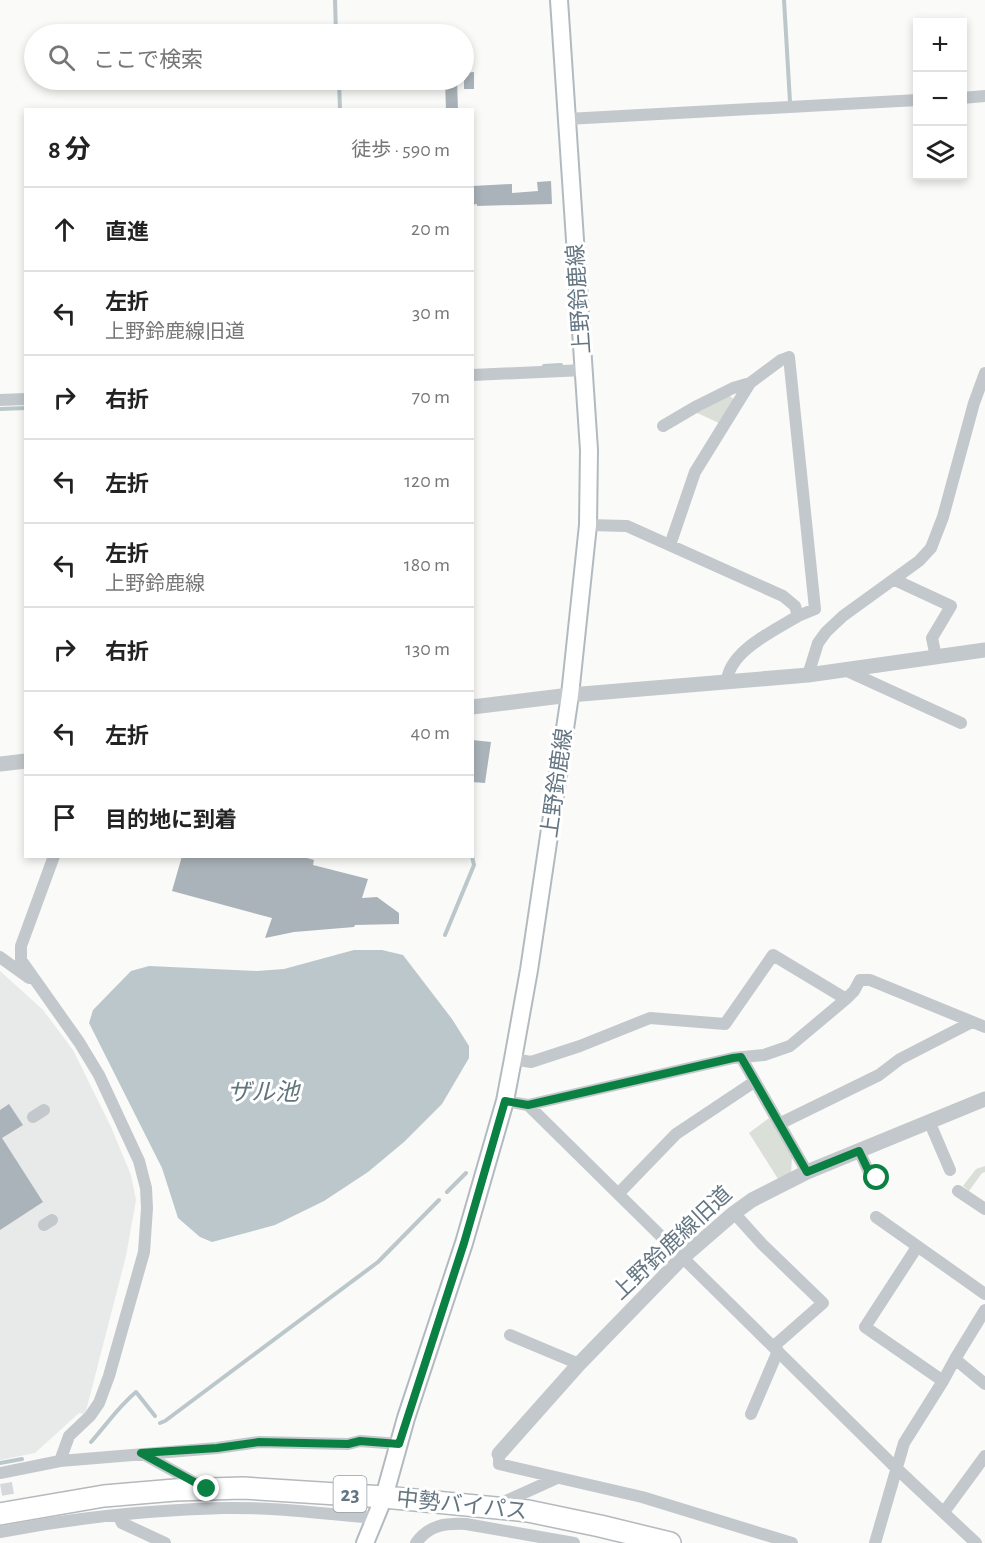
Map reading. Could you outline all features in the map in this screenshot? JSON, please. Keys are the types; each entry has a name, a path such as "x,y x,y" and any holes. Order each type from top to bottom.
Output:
{"highway":[{"name":"中勢バイパス","path":"9,1521 105,1496 243,1488 384,1497 528,1511 670,1543"}],"main road":[{"name":"上野鈴鹿線","path":"365,1543 384,1497 464,1243 505,1101 530,970 570,695 588,525 589,450 559,0"}],"street":[{"path":"967,98 985,96"},
{"path":"567,119 913,100"},
{"path":"663,426 733,388 750,383 789,357 815,609 798,616 757,641 732,664 728,682"},
{"path":"474,375 584,370"},
{"path":"808,675 818,643 826,633 843,616 919,561 931,548 943,517 974,402 985,373"},
{"path":"670,545 695,472 750,383"},
{"path":"0,400 24,399"},
{"path":"588,525 627,526 783,596 795,606 798,616"},
{"path":"895,580 951,606 932,638 936,657"},
{"path":"474,707 570,695 808,675 985,650"},
{"path":"845,670 961,723"},
{"path":"0,764 24,761"},
{"path":"53,858 21,946 21,960 35,983 79,1042 99,1076 140,1161 146,1188 147,1208 144,1252 109,1377 99,1403 90,1416 69,1436 60,1461"},
{"path":"513,1059 531,1062 631,1027 650,1018 724,1024 773,955 846,999"},
{"path":"0,957 35,983"},
{"path":"505,1101 528,1105 733,1058 764,1055 790,1046 846,999 860,980 870,980 985,1027"},
{"path":"779,1124 879,1075 900,1059 972,1022"},
{"path":"741,1057 807,1172"},
{"path":"618,1194 676,1134 754,1082"},
{"name":"上野鈴鹿線旧道","path":"499,1454 579,1364 682,1258 734,1213 770,1190 807,1172 985,1099"},
{"path":"528,1105 976,1543"},
{"path":"33,1117 44,1110"},
{"path":"929,1121 950,1170"},
{"path":"859,1151 868,1170 877,1178"},
{"path":"958,1191 985,1209"},
{"path":"734,1213 762,1244 823,1302 776,1348 751,1414"},
{"path":"876,1217 985,1294"},
{"path":"917,1247 864,1327 943,1381"},
{"path":"875,1543 904,1443 985,1310"},
{"path":"510,1335 579,1364"},
{"path":"955,1359 985,1384"},
{"path":"3,1476 60,1461 217,1448 259,1442 348,1444 360,1441 399,1444"},
{"path":"141,1453 207,1489"},
{"path":"499,1454 499,1464 642,1497 792,1543"},
{"path":"944,1512 985,1456"},
{"path":"493,1507 557,1478"},
{"path":"0,1532 9,1521 226,1508 300,1511 375,1518"},
{"path":"118,1515 122,1523 165,1543"},
{"path":"416,1543 421,1536 434,1527 449,1523 574,1543"}],"shaded area":[{"path":"728,395 734,399 719,423 695,412"},
{"path":"0,971 43,1010 73,1050 111,1127 131,1175 136,1200 126,1256 86,1411 83,1414 79,1413 35,1453 0,1460"},
{"path":"769,1118 792,1157 791,1173 778,1179 749,1133"},
{"path":"985,1166 985,1172 969,1191 963,1186 976,1169"}],"water":[{"name":"ザル池","path":"354,950 382,950 403,955 452,1019 469,1046 469,1058 442,1104 404,1142 368,1172 324,1201 275,1225 212,1242 200,1237 178,1218 162,1168 89,1023 93,1010 131,971 149,966 257,971 284,969"}],"building":[{"path":"445,90 457,90 458,108 446,108"},
{"path":"551,181 552,204 474,205 474,186 512,184 512,193 538,191 537,182"},
{"path":"474,740 491,742 485,783 474,782"},
{"path":"181,858 307,858 314,860 313,865 368,879 362,898 377,897 399,913 399,924 355,925 354,927 294,932 265,938 272,918 172,891"},
{"path":"9,1104 23,1125 2,1138 43,1202 0,1230 0,1110"}],"waterway":[{"path":"335,0 336,24"},
{"path":"784,0 790,102"},
{"path":"339,90 340,108"},
{"path":"544,366 561,365"},
{"path":"0,409 24,408"},
{"path":"445,935 474,865 472,858"},
{"path":"447,1192 466,1173"},
{"path":"160,1423 378,1262 439,1200"},
{"path":"91,1442 136,1392 155,1416"},
{"path":"0,1463 22,1459"}],"tunnel":[{"path":"6,1483 12,1518"}],"route":[{"path":"207,1489 141,1453 217,1448 259,1442 348,1444 360,1441 399,1444 464,1243 505,1101 528,1105 741,1057 807,1172 859,1151 868,1170 877,1178"}]}
